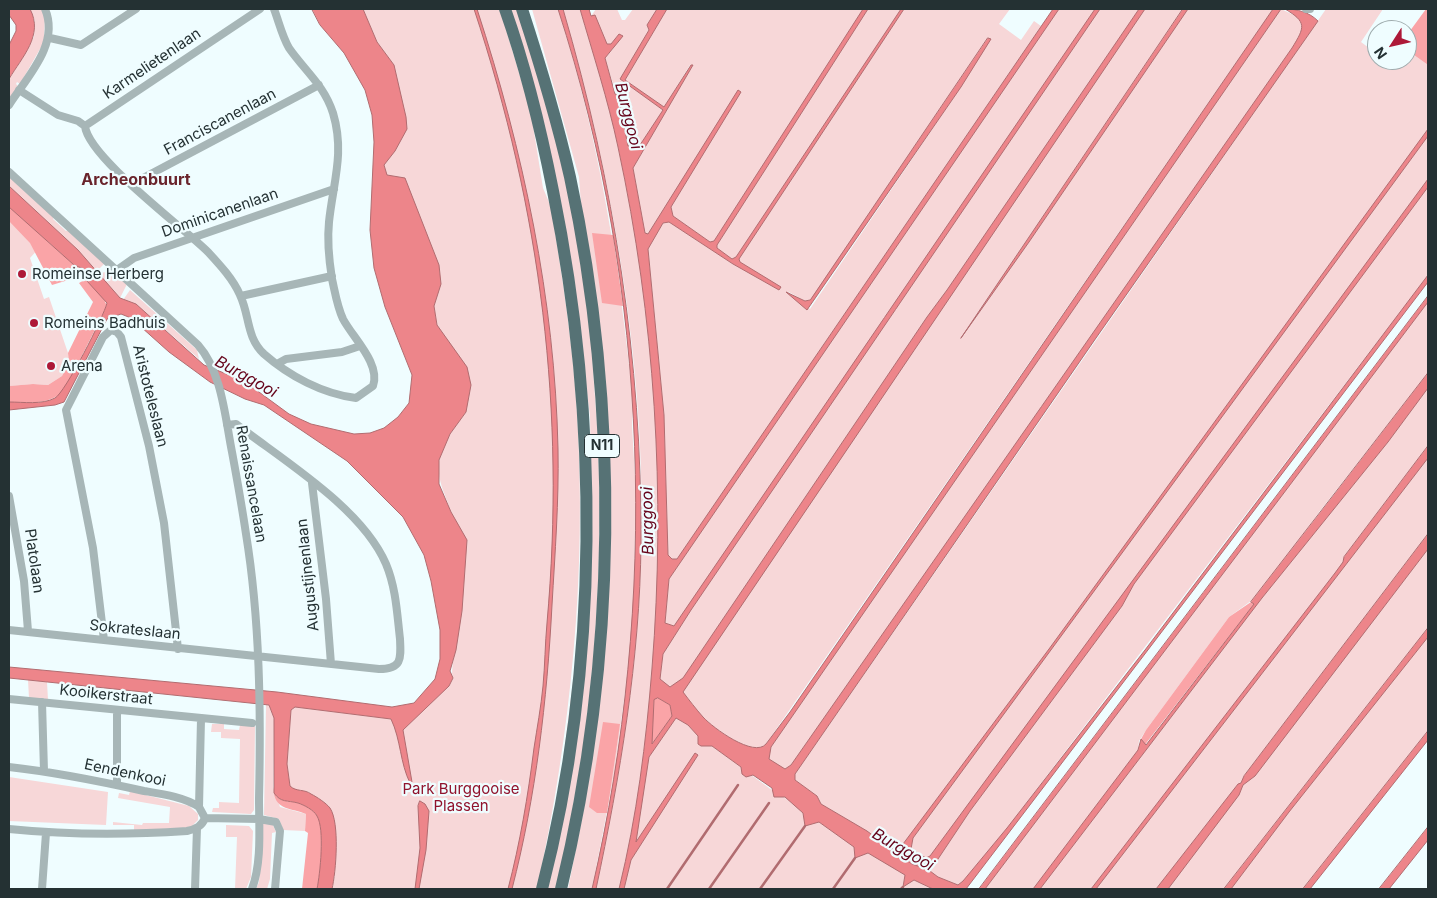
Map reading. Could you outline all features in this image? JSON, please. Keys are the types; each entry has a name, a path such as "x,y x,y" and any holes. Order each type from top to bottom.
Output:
{"highway":[{"name":"N11","path":"505,9 541,130 561,230 576,330 584,425 586,516 582,633 565,777 542,889"},
{"name":"N11","path":"522,9 570,178 593,320 602,437 604,520 601,623 594,704 583,778 561,889"}],"street":[{"path":"9,105 50,38 50,22 46,9"},
{"path":"50,38 81,45 136,9"},
{"name":"Karmelietenlaan","path":"84,126 260,9"},
{"path":"19,90 58,114 78,121 84,126 85,133 94,147 226,272 241,296 251,338 277,364 316,386 340,396 356,398 368,391 375,380 372,366 343,318 336,299 328,250 328,223 340,154 338,133 327,97 288,46 274,9"},
{"name":"Franciscanenlaan","path":"135,186 145,177 319,85"},
{"name":"Renaissancelaan","path":"9,172 198,345 212,365 227,425 247,536 258,655 260,710 259,819 257,877 252,889"},
{"name":"Dominicanenlaan","path":"117,270 134,258 334,189"},
{"path":"241,296 332,276"},
{"name":"Aristoteleslaan","path":"104,640 93,548 66,410 103,337 112,330 121,338 149,446 164,523 178,649"},
{"path":"277,364 286,358 342,352 360,346"},
{"path":"227,425 236,424 352,516 372,538 386,564 396,594 401,654 398,664 393,668 379,669 258,655"},
{"name":"Augustijnenlaan","path":"312,483 326,599 331,664"},
{"name":"Platolaan","path":"9,496 24,581 28,631"},
{"name":"Sokrateslaan","path":"9,630 178,649 258,655"},
{"name":"Kooikerstraat","path":"9,699 252,723"},
{"path":"42,702 44,771"},
{"path":"117,710 117,785"},
{"path":"9,830 46,833 155,833 188,832 197,828 202,824 204,818 199,807 201,719"},
{"name":"Eendenkooi","path":"9,767 44,771 117,785 163,795 199,807"},
{"path":"204,818 271,820 279,826 275,889"},
{"path":"195,889 197,828"},
{"path":"42,889 46,833"}],"green space":[{"path":"30,9 41,9 45,14 44,42 20,84 17,82 18,86 9,102 9,79 34,37 35,21"},
{"name":"Park Burggooise Plassen","path":"363,9 500,9 531,113 543,188 551,207 573,361 580,473 580,533 574,652 567,712 549,830 537,889 332,889 335,875 309,792 294,790 290,787 287,764 291,710 295,707 391,719 449,686 453,678 454,657 462,608 462,572 459,548 441,482 439,462 446,442 466,412 447,341 437,325 434,306 386,176 384,165 394,65 377,42"},
{"path":"510,9 517,9 549,113 565,177 578,243 588,311 598,451 598,590 593,659 583,747 557,889 547,889 592,529 590,416 578,321"},
{"path":"532,9 558,9 585,105 606,202 614,251 633,400 632,426 636,494 630,655 614,775 592,889 568,889 584,808 609,590 579,177"},
{"path":"563,9 580,9 614,129 631,211 641,276 654,406 658,537 652,668 640,779 619,889 596,889 619,772 635,655 641,573 642,492 638,410 630,329 603,167 585,88"},
{"path":"596,9 617,9 622,20 625,20 633,9 657,9 647,25 649,30 620,79 663,110 638,148 627,146 618,100 605,58 613,49 619,34 611,44 606,44 595,16 591,16"},
{"path":"667,9 863,9 714,241 710,242 673,216 671,207 740,92 738,91 648,234 645,234 633,168 693,65 690,65 664,107 625,80"},
{"path":"868,9 901,9 736,257 732,259 717,248 717,245"},
{"path":"904,9 1010,9 999,24 1021,40 1034,21 1041,26 677,559 672,559 668,555 664,415 648,248 663,223 669,222 733,264 779,290 780,287 740,262 739,259","holes":["989,38 961,87 810,309 787,291 805,301 810,300"]},
{"path":"1059,9 1095,9 687,608 674,626 665,623 669,579"},
{"path":"1100,9 1139,9 927,317 683,678 675,686 666,686 660,679 663,654 691,610"},
{"path":"1145,9 1183,9 973,321 1188,9 1273,9 766,744 760,747 743,745 708,722 682,693 688,682"},
{"path":"1281,9 1300,18 1301,30 1292,48 791,765 785,769 779,767 768,759 771,747"},
{"path":"1326,9 1383,9 1376,20 1367,20 1367,33 1361,42 1367,46 1367,70 1417,70 1417,57 1428,65 1428,129 1049,649 903,844 891,850 867,831 821,804 817,796 795,780 795,774"},
{"path":"1428,136 1428,179 930,856 926,858 911,849 913,838"},
{"path":"9,175 54,217 53,219 66,231 68,230 105,263 97,271 78,250 9,186"},
{"path":"1428,187 1428,275 1007,828 958,885 938,877 930,871 970,811 1122,606 1134,584"},
{"path":"9,198 50,236 30,258 44,299 49,297 68,353 69,363 62,376 48,385 9,386"},
{"path":"112,270 127,284 120,298 98,274"},
{"path":"130,290 197,350 199,359 136,304 123,300"},
{"path":"1428,302 1428,373 1320,511 1259,595 1229,617 1146,730 1139,741 1138,750 1033,889 985,889"},
{"path":"1428,388 1428,446 1344,557 1344,562 1091,889 1040,889 1262,598 1388,442"},
{"path":"1428,458 1428,534 1244,776 1241,783 1238,784 1156,889 1096,889"},
{"path":"1428,549 1428,628 1224,889 1168,889 1243,785 1255,775"},
{"path":"1428,637 1428,731 1303,889 1231,889 1289,812"},
{"path":"28,680 47,682 48,700 29,698"},
{"path":"266,705 269,705 274,718 273,787 280,807 306,814 305,831 283,830 279,819 264,815"},
{"path":"676,718 688,725 698,736 698,744 712,746 780,796 791,801 801,810 805,817 819,822 855,847 895,867 905,875 903,886 914,880 933,889 624,889 631,860 697,755 695,754 636,843 634,840 649,757"},
{"path":"212,724 224,724 224,729 239,730 240,725 255,725 254,810 251,814 212,812 213,808 219,808 219,802 239,803 240,739 221,738 221,732 211,732"},
{"path":"9,777 108,792 106,825 9,821"},
{"path":"130,791 189,806 198,814 198,820 190,828 134,831 134,825 113,825 113,822 142,825 143,823 169,823 170,807 118,798 119,793 129,795"},
{"path":"272,823 276,832 272,833 270,879 267,889 256,889 259,882 263,824"},
{"path":"226,825 249,826 253,831 251,877 246,889 235,889 237,837 226,837"}],"shaded area":[{"path":"1428,9 1428,65 1417,57 1417,21"},
{"path":"9,207 74,265 84,269 86,273 83,271 78,272 78,277 52,285 30,243 9,221"},
{"path":"592,233 613,235 623,306 602,303"},
{"path":"88,278 87,281 102,295 107,306 65,389 46,401 9,402 9,386 48,385 62,376 69,363 68,353 93,302 79,283"},
{"path":"1251,602 1254,604 1144,746 1141,739 1146,730 1229,617"},
{"path":"658,698 670,705 672,716 651,745 654,700"},
{"path":"603,722 620,724 607,813 597,813 589,807"},
{"path":"274,793 282,800 306,806 317,816 321,831 321,841 317,889 302,889 308,833 305,831 306,814 281,806 275,799"},
{"path":"904,850 928,863 923,868 912,864 900,856"}],"water":[{"path":"9,9 30,9 34,19 34,28 30,46 9,79 9,45 16,31 16,25 9,15"},
{"path":"312,9 363,9 377,42 394,65 407,129 395,151 384,165 387,175 405,178 439,265 441,284 434,306 437,325 467,367 471,385 466,412 450,434 439,460 439,484 451,512 467,540 462,611 456,650 450,671 453,678 449,686 403,730 412,782 410,783 407,775 391,719 295,707 291,710 287,764 290,786 309,792 319,798 330,808 333,815 336,848 332,889 317,889 321,831 317,816 306,806 282,800 274,793 274,718 269,705 9,678 9,667 277,692 392,707 414,703 435,679 440,659 440,630 431,581 424,555 403,517 347,461 264,405 245,399 210,382 169,352 131,318 121,314 107,319 64,402 55,405 9,410 9,402 44,402 55,398 60,393 84,354 107,303 87,281 84,269 74,265 9,207 9,186 78,250 120,298 136,304 204,365 244,381 289,414 311,424 354,434 370,433 384,428 398,417 409,403 412,375 385,307 374,268 370,230 374,142 372,115 365,90 344,53 320,25"},
{"path":"474,9 477,9 509,116 534,226 551,337 556,393 558,488 550,641 534,784 512,889 508,889 526,802 544,678 552,544 553,466 550,389 543,312 532,236 516,160 497,85"},
{"path":"558,9 563,9 597,140 622,273 636,407 640,475 640,587 633,674 621,760 596,889 592,889 614,780 628,669 635,558 635,447 627,336 612,225 589,116"},
{"name":"Burggooi","path":"580,9 589,9 591,16 595,15 607,44 611,44 619,34 623,36 605,58 615,94 624,98 624,101 619,100 628,146 638,148 663,110 620,79 649,30 647,25 657,9 667,9 625,80 664,107 691,65 693,65 633,168 645,233 648,234 738,90 741,92 671,207 673,216 710,242 714,241 863,9 868,9 717,245 717,248 732,259 736,257 901,9 904,9 739,259 740,262 781,287 779,290 733,264 669,222 663,223 648,249 664,415 668,555 672,559 677,559 1053,9 1059,9 669,579 665,623 674,626 1095,9 1100,9 663,654 660,679 670,687 683,678 927,317 1139,9 1145,9 683,692 703,717 715,728 743,745 760,747 766,744 790,712 1273,9 1281,9 771,747 769,759 785,769 791,765 1292,48 1302,26 1297,18 1285,9 1303,12 1311,15 1318,21 795,774 795,780 817,796 821,804 867,831 891,849 903,844 1049,649 1428,129 1428,136 913,838 911,849 926,858 930,856 1428,179 1428,187 1134,584 1122,606 970,811 930,871 938,877 958,885 963,881 1007,828 1145,650 1428,275 1428,282 966,889 933,889 914,880 903,887 905,875 868,853 855,858 854,847 819,822 805,826 803,813 785,797 774,797 772,788 753,775 746,777 742,774 741,767 712,746 701,746 698,744 698,736 688,725 676,718 649,757 636,842 695,753 698,755 631,860 624,889 619,889 636,807 650,696 656,603 657,472 649,341 631,211 614,129","holes":["658,698 670,705 672,716 652,744 654,700","904,850 927,863 923,868 912,864 900,856"]},
{"path":"1183,9 1188,9 961,338"},
{"path":"988,38 991,39 961,87 807,310 786,292 805,301 810,300"},
{"path":"1428,296 1428,302 985,889 979,889"},
{"path":"1428,373 1428,388 1388,442 1262,598 1040,889 1033,889 1138,750 1141,739 1146,745 1254,604 1251,602"},
{"path":"1428,446 1428,458 1096,889 1091,889 1335,573 1343,562 1344,557"},
{"path":"1428,534 1428,549 1255,776 1243,785 1239,795 1168,889 1156,889 1238,784 1241,783 1244,776"},
{"path":"1428,628 1428,637 1289,812 1231,889 1224,889"},
{"path":"1428,731 1428,740 1310,889 1303,889"},
{"path":"420,801 425,804 429,811 426,850 419,889 415,889 420,848 418,806"},
{"path":"1428,827 1428,840 1389,889 1379,889"}],"waterway":[{"path":"667,889 738,785"},
{"path":"709,889 769,803"},
{"path":"760,889 805,826"},
{"path":"833,889 855,858"}],"place":[{"name":"Romeinse Herberg","path":"22,274"},
{"name":"Romeins Badhuis","path":"34,323"},
{"name":"Arena","path":"51,366"}],"district":[{"name":"Archeonbuurt","path":"136,180"}]}
